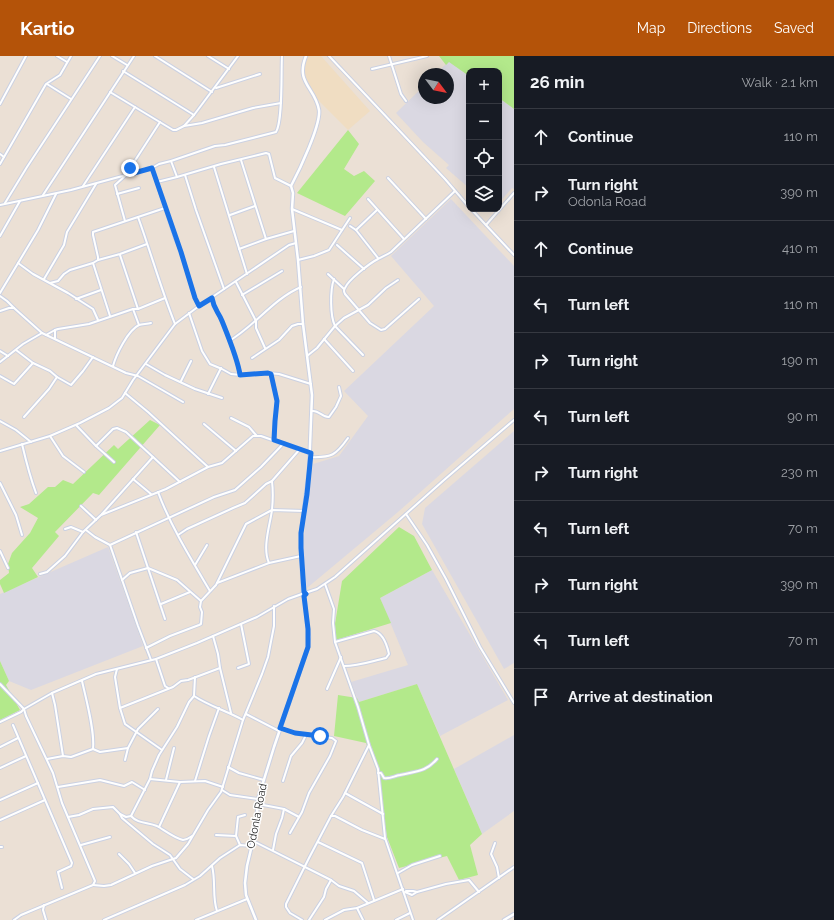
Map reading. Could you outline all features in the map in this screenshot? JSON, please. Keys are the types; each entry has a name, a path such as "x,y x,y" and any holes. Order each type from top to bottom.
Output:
{"street":[{"path":"0,104 26,56"},
{"path":"58,56 67,62"},
{"path":"0,164 46,84 59,76 71,56"},
{"path":"7,202 71,99 100,56"},
{"path":"112,56 127,65"},
{"path":"43,195 134,56"},
{"path":"155,56 212,92"},
{"path":"208,56 229,69"},
{"path":"184,126 212,92 238,56"},
{"path":"0,205 7,202 16,202 43,195 56,194 125,176 215,146 225,145 276,132 281,102 282,56"},
{"path":"157,182 268,153 275,178 291,186 302,164 319,118 318,106 303,77 302,68 306,56"},
{"path":"329,56 466,203"},
{"path":"389,56 401,94 406,101"},
{"path":"372,69 427,56"},
{"path":"123,71 194,115"},
{"path":"214,88 260,74"},
{"path":"46,84 71,99"},
{"path":"110,92 174,130 184,126 281,102"},
{"path":"83,186 135,107"},
{"path":"125,222 116,194 115,185 125,176 160,122"},
{"path":"0,154 4,156"},
{"path":"241,160 266,239"},
{"path":"171,161 177,178"},
{"path":"214,166 247,274"},
{"path":"130,168 134,173"},
{"path":"152,168 195,298 199,306"},
{"path":"185,175 224,289"},
{"path":"388,178 426,219"},
{"path":"44,279 64,245 67,232 97,183"},
{"name":"Odonla Road","path":"256,920 247,899 245,883 251,846 256,828 258,799 308,647 308,629 301,556 301,533 305,511 312,411 311,384 303,324 301,287 292,209 293,193 291,186"},
{"path":"116,194 139,188"},
{"path":"344,289 353,278 378,258 386,256 455,191"},
{"path":"486,225 514,193"},
{"path":"56,194 38,230 0,295 42,334 143,379 183,402"},
{"path":"368,199 404,239"},
{"path":"0,236 20,201"},
{"path":"229,215 255,206"},
{"path":"99,258 93,232 165,208"},
{"path":"292,209 342,230"},
{"path":"356,230 377,210"},
{"path":"474,212 514,255"},
{"path":"138,217 175,324"},
{"path":"298,260 329,250 350,218"},
{"path":"350,226 356,230 378,258"},
{"path":"239,249 294,231"},
{"path":"0,451 50,436 76,425 109,408 125,393 175,324 224,289 289,246 296,243"},
{"path":"50,283 58,281 66,272 93,262 99,258 120,254 147,244"},
{"path":"337,245 364,269"},
{"path":"120,254 138,309"},
{"path":"93,262 110,316"},
{"path":"18,264 93,309 98,320"},
{"path":"242,295 282,271"},
{"path":"328,274 344,289 345,294 370,323 379,329 383,330 419,299"},
{"path":"334,279 331,295 331,317 335,326 363,355"},
{"path":"307,356 314,351 335,326 344,318 358,309 368,305 386,288 398,280"},
{"path":"58,281 60,288"},
{"path":"236,282 256,321 256,328 266,348"},
{"path":"229,341 256,321 291,291 301,287"},
{"path":"76,299 101,290"},
{"path":"46,335 61,328 89,324 110,316 133,309 138,309 165,298"},
{"path":"212,298 214,307 222,322 236,359 240,375"},
{"path":"0,311 14,308"},
{"path":"133,309 139,325"},
{"path":"189,313 204,356 210,364 231,374 240,375 268,373 281,375 311,384"},
{"path":"113,366 123,344 133,330 139,325 152,322"},
{"path":"252,358 279,340 292,326 303,324"},
{"path":"55,339 56,330"},
{"path":"0,362 23,344 42,334"},
{"path":"324,339 353,371"},
{"path":"16,350 33,363 50,371 57,377 70,384 72,384 84,371 93,357"},
{"path":"0,351 8,356"},
{"path":"180,382 191,361"},
{"path":"0,376 14,384 33,363"},
{"path":"146,364 180,382 208,394 222,398"},
{"path":"208,394 221,368"},
{"path":"271,374 277,401 274,440"},
{"path":"24,417 49,389 57,377"},
{"path":"312,411 317,411 326,417 329,416 336,407 341,396 339,387"},
{"path":"125,393 208,467"},
{"path":"231,418 249,427 256,435 284,443 300,449 310,455 323,458 333,455 340,449 348,438"},
{"path":"0,722 21,712 24,708 52,693 96,674 156,659 257,617 288,599 304,594 325,584 356,559 514,420"},
{"path":"0,421 16,430 30,442"},
{"path":"204,424 236,451"},
{"path":"76,425 114,462"},
{"path":"96,446 113,429 117,428 126,432 180,482"},
{"path":"101,515 158,492 208,467 222,463 245,442 256,435"},
{"path":"50,436 63,456 84,472"},
{"path":"110,545 214,497 235,490 261,467 284,443"},
{"path":"22,444 28,464 29,474 36,493"},
{"path":"178,534 245,503 266,484 272,481 300,449"},
{"path":"40,574 47,572 65,556 83,532 101,515 153,457"},
{"path":"133,479 151,495"},
{"path":"269,563 266,555 268,527 272,510 272,481"},
{"path":"0,483 16,515 22,535"},
{"path":"158,492 169,517 210,591"},
{"path":"81,506 96,520"},
{"path":"146,648 170,636 201,624 201,601 217,583 246,524 272,510 305,511"},
{"path":"406,514 446,579 480,647 514,703"},
{"path":"65,529 71,527 83,532"},
{"path":"86,530 110,545 151,660"},
{"path":"136,532 165,619"},
{"path":"195,565 207,545"},
{"path":"0,551 8,568"},
{"path":"217,583 269,563 301,556"},
{"path":"122,580 130,574 148,568 177,580 201,601"},
{"path":"325,584 334,609 333,623 335,642 341,656 378,773 386,839 413,920"},
{"path":"161,604 190,592"},
{"path":"14,920 18,916 93,885 111,885 156,864 174,860 188,844 208,810 223,789 228,767 246,714 268,657 274,626 274,606"},
{"path":"238,668 249,664 241,624"},
{"path":"335,642 374,631 382,635 389,654 386,658 355,666 344,666"},
{"path":"213,636 231,713"},
{"path":"328,689 341,656"},
{"path":"156,659 165,686 164,690"},
{"path":"120,708 173,687 181,681 220,668"},
{"path":"117,669 115,677 123,722 162,750"},
{"path":"131,816 145,790 162,750 177,727 189,702 194,696 195,677"},
{"path":"82,681 89,710 93,749"},
{"path":"0,684 24,708 26,716 58,788 70,824 81,845 98,885"},
{"path":"52,693 56,705 64,756"},
{"path":"194,696 244,720"},
{"path":"195,781 208,736 219,708"},
{"path":"125,760 128,748 136,732 158,709"},
{"path":"246,714 280,730 332,738 336,741 309,793 299,817 290,832"},
{"path":"13,725 72,863 71,866 58,872 62,888"},
{"path":"283,781 291,756 299,747 306,735"},
{"path":"0,746 18,738"},
{"path":"302,920 290,913 286,906 331,816 345,793 369,745"},
{"path":"46,759 73,756 93,749 100,752 128,748"},
{"path":"166,780 174,748"},
{"path":"0,768 26,756"},
{"path":"378,773 381,773 384,778 390,778 429,768 437,759"},
{"path":"228,767 264,780"},
{"path":"150,779 180,782 206,781 230,794 258,799"},
{"path":"58,788 100,780 124,786 132,782 145,790"},
{"path":"159,827 180,782"},
{"path":"0,800 38,783"},
{"path":"345,793 383,814"},
{"path":"0,820 45,800"},
{"path":"258,804 284,809 299,817"},
{"path":"68,817 93,809 108,807 115,808 122,818 153,844 170,855 180,869 193,879"},
{"path":"273,850 276,834 284,809"},
{"path":"120,814 126,817 131,816 137,821 148,822 183,840 186,840 194,835"},
{"path":"240,845 236,836 238,817 244,815"},
{"path":"331,816 335,816 362,830 386,839"},
{"path":"216,835 236,836"},
{"path":"81,845 110,837"},
{"path":"253,841 331,880 339,886 356,893 368,903"},
{"path":"318,842 362,863 374,900"},
{"path":"495,843 491,854 497,867 499,878"},
{"path":"104,920 185,885 200,876 220,858 240,845 251,846"},
{"path":"119,854 136,873"},
{"path":"398,873 412,865 440,856"},
{"path":"212,866 215,880 214,899 217,911"},
{"path":"438,920 514,867"},
{"path":"310,920 324,897 331,880"},
{"path":"325,920 344,910 357,908 374,900 404,891 417,892 446,884 469,880 479,892"},
{"path":"93,885 95,881"},
{"path":"198,920 247,899"},
{"path":"44,905 46,920"},
{"path":"357,908 363,920"},
{"path":"396,920 410,913"},
{"path":"504,920 514,914"}],"shaded area":[{"path":"306,56 321,56 370,111 348,130 316,98 303,76 303,63"},
{"path":"449,61 466,74 466,185 446,168 449,165 423,142 396,113 418,92 418,104 454,104 454,68 442,68"},
{"path":"502,100 514,109 514,189 512,188 502,200"},
{"path":"451,199 514,266 514,409 398,512 307,588 303,552 313,464 339,456 368,416 344,391 434,306 391,256"},
{"path":"514,431 514,663 504,669 422,524 425,508"},
{"path":"108,547 143,646 31,690 9,681 0,661 0,594"},
{"path":"432,570 508,700 440,736 417,684 359,702 351,682 408,665 380,598"},
{"path":"514,735 514,811 482,834 454,769"}],"green space":[{"path":"439,56 514,56 514,109 502,100 502,68 466,68 466,74 449,62 446,65"},
{"path":"348,130 359,144 344,169 354,176 364,171 375,181 345,216 297,193"},
{"path":"150,420 160,425 99,495 93,493 55,532 59,536 32,568 38,577 4,593 0,580 9,573 8,564 12,553 30,533 38,518 20,507 29,504 48,487 55,487 63,480 73,484 114,445 118,449"},
{"path":"399,527 414,536 432,570 380,598 391,623 336,640 335,624 342,581"},
{"path":"0,661 9,681 6,685 20,710 0,720"},
{"path":"417,684 482,834 470,845 478,875 459,880 447,856 399,868 387,837 376,768 366,743 334,736 338,695 357,698 359,702"}],"route":[{"path":"130,168 134,173 152,168 195,298 199,306 212,298 214,307 222,322 234,352 240,375 271,374 277,401 274,440 311,453 305,511 301,533 304,592 306,594 304,596 309,643 280,728 295,733 320,736"}]}
